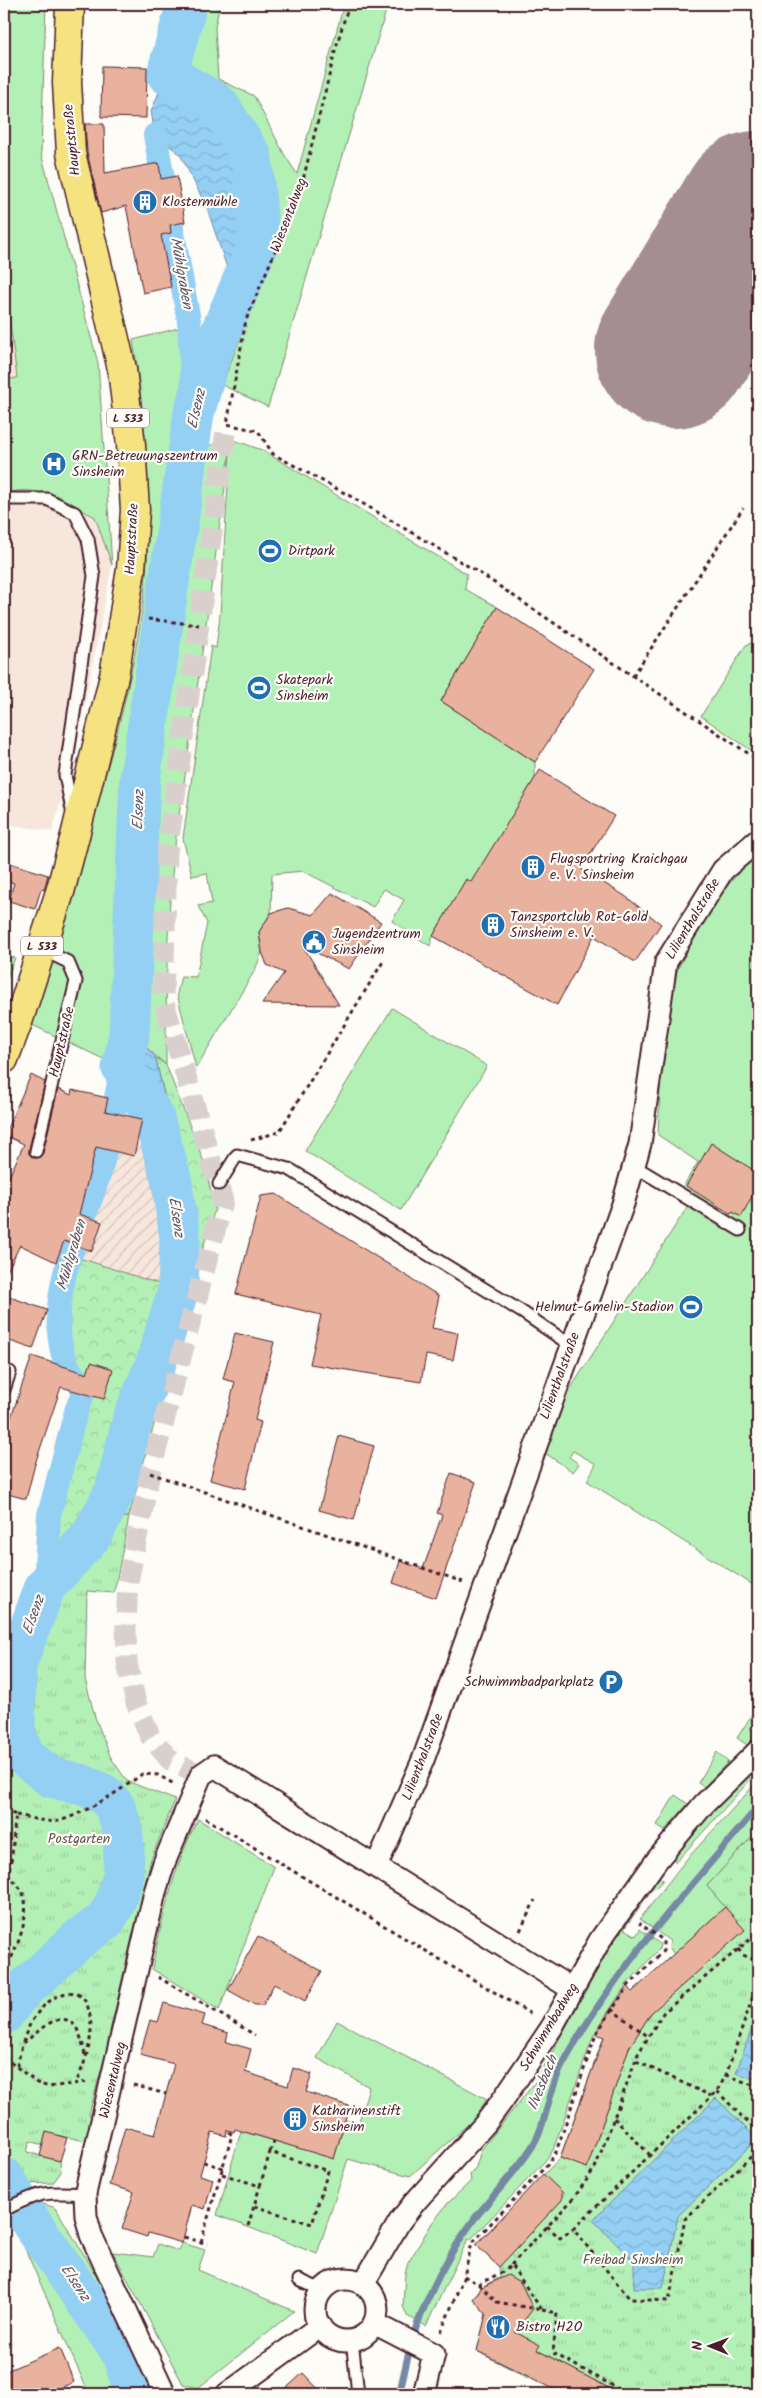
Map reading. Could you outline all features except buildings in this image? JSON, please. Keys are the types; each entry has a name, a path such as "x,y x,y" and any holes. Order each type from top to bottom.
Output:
{"main road":[{"name":"Hauptstraße","path":"4,1059 41,949 76,832 114,676 131,569 134,510 131,445 122,370 71,154 66,83 70,4"}],"street":[{"name":"Lilienthalstraße","path":"376,1867 423,1760 623,1204 640,1144 666,962 723,870 758,840"},
{"name":"Schwimmbadweg","path":"363,2284 400,2221 485,2124 502,2101 552,2027 600,1940 657,1860 704,1804 758,1751"},
{"name":"Wiesentalweg","path":"165,2394 91,2235 86,2216 85,2194 113,2080 155,1892 164,1863 201,1775 214,1766 376,1867"},
{"path":"376,1867 572,1989"},
{"path":"341,2279 349,2279 363,2284 371,2291 376,2301 377,2312 374,2323 361,2337 352,2340 345,2341 331,2337 320,2326 315,2312 322,2290 334,2281 341,2279"},
{"path":"374,2323 404,2339 432,2344 434,2354 424,2394"},
{"path":"227,2394 320,2326"}],"lane":[{"path":"4,499 47,499 74,513 88,539 94,576 64,775 76,832"},
{"name":"Hauptstraße","path":"36,1151 76,981 68,962 41,949"},
{"path":"219,1184 237,1155 289,1169 506,1302 572,1346"},
{"path":"634,1166 740,1230"},
{"path":"4,1390 10,1372"},
{"path":"4,2210 34,2194 54,2192 85,2194"},
{"path":"299,2280 322,2290"},
{"path":"352,2340 358,2394"}],"path":[{"name":"Wiesentalweg","path":"349,4 300,192 246,320 227,424 258,431 272,454 350,496 478,572 633,676"},
{"path":"743,508 633,676 758,760"},
{"path":"146,619 199,625"},
{"path":"237,1155 242,1142 279,1132 384,960"},
{"path":"150,1473 483,1589"},
{"path":"4,1810 16,1815 56,1822 82,1811 129,1784 142,1774 158,1775 173,1782 175,1793 188,1808 540,2020"},
{"path":"4,1880 7,1874 16,1815"},
{"path":"4,1972 14,1955 23,1927 25,1909 23,1892 7,1874"},
{"path":"510,1950 535,1900"},
{"path":"432,2344 464,2276 472,2242 541,2172 556,2152 596,2034 628,1986 663,1951 663,1940 639,1923"},
{"path":"478,2284 505,2271 512,2265 573,2199 595,2168 636,2061 663,2013 755,1935"},
{"path":"738,1949 743,1955 758,1961"},
{"path":"157,1976 255,2034"},
{"path":"547,2226 560,2238 573,2229 717,2091 726,2076 758,1982"},
{"path":"17,2066 23,2043 34,2017 47,2002 63,1993 71,1992 82,1998 90,2016 90,2035 86,2057 76,2083"},
{"path":"611,2009 649,2037"},
{"path":"23,2043 50,2023 60,2020 71,2021 79,2029 86,2057"},
{"path":"4,2057 37,2083 49,2087 113,2080 166,2094"},
{"path":"636,2061 711,2096"},
{"path":"726,2076 758,2087"},
{"path":"717,2091 758,2133"},
{"path":"614,2118 650,2155"},
{"path":"202,2242 232,2136 227,2130"},
{"path":"248,2226 274,2140"},
{"path":"573,2229 630,2299 669,2301 685,2219 758,2150"},
{"path":"254,2206 312,2224 328,2171 270,2152"},
{"path":"204,2162 223,2168"},
{"path":"222,2174 260,2186"},
{"path":"184,2236 208,2244"},
{"path":"512,2265 542,2310"},
{"path":"464,2276 478,2284 497,2302 557,2314 553,2353 628,2394"}],"shaded area":[{"name":"GRN-Betreuungszentrum Sinsheim","path":"4,4 46,4 41,153 98,363 112,565 75,755 52,831 4,824"},
{"path":"122,1068 153,1115 171,1177 180,1237 178,1291 64,1253 99,1164"}],"green space":[{"path":"4,4 46,4 41,153 98,363 112,565 95,517 63,501 39,492 15,491 4,495 4,380 17,378 4,276"},
{"path":"176,4 220,4 215,27 218,79 254,96 284,154 297,174 344,4 388,4 268,407 222,385 282,228 258,229 252,157 218,104 165,70"},
{"path":"186,326 182,454 231,439 262,450 467,574 465,589 497,607 441,701 535,762 535,778 472,883 466,880 433,936 430,946 392,921 404,900 384,889 373,907 303,871 272,874 271,913 259,932 262,952 255,970 196,1068 177,994 181,976 196,977 207,923 198,906 212,903 207,873 192,876 183,838 211,646 216,648 220,615 230,451 174,858 168,927 166,1065 128,1031 122,1068 26,1022 94,815 109,762 123,709 143,604 148,539 147,472 142,404 133,340"},
{"path":"758,640 758,755 701,716 746,645"},
{"name":"Helmut-Gmelin-Stadion","path":"758,852 758,1588 587,1481 596,1464 573,1451 569,1457 579,1464 573,1472 545,1453 558,1408 688,1206 676,1198 698,1162 658,1135 661,1063 670,983 714,902 754,854"},
{"path":"4,955 15,958 4,987"},
{"path":"392,1008 487,1066 401,1210 305,1151"},
{"path":"155,1057 166,1065 204,1162 215,1209 193,1280 129,1517 106,1518 53,1590 41,1593 42,1518 79,1381 57,1357 53,1306 64,1253 178,1290 180,1237 171,1177 166,1102"},
{"name":"Postgarten","path":"129,1517 114,1593 87,1591 85,1679 95,1717 111,1758 127,1781 175,1800 151,1859 110,2031 113,2039 110,2052 104,2060 89,2114 93,2121 90,2137 86,2141 46,2133 43,2145 30,2141 27,2152 60,2161 61,2172 53,2183 24,2184 4,2194 4,1699 10,1700 9,1649 41,1593 53,1590 106,1518"},
{"path":"753,1713 758,1716 750,1729 758,1734 758,1736 747,1745 737,1738"},
{"path":"717,1752 728,1762 704,1787 698,1783"},
{"path":"747,1775 751,1779 676,1862 671,1857 710,1812"},
{"path":"758,1781 758,1830 707,1886 725,1907 674,1954 669,1947 670,1941 640,1919 685,1861"},
{"path":"675,1795 688,1804 665,1830 657,1825"},
{"path":"198,1819 274,1867 219,2010 152,1969 176,1873"},
{"name":"Freibad Sinsheim","path":"758,1830 758,2394 620,2394 537,2350 533,2369 528,2378 477,2351 488,2308 474,2300 481,2289 500,2278 499,2267 476,2245 560,2158 604,2037 725,1907 707,1886"},
{"path":"657,1875 663,1880 655,1889 653,1888 624,1929 636,1936 640,1929 660,1944 659,1949 626,1985 594,2034 553,2150 545,2161 470,2240 468,2239 426,2326 407,2316 403,2306 405,2273 408,2263 432,2223 448,2203 471,2181 470,2175 476,2167 481,2150 536,2081 629,1913"},
{"path":"337,2021 487,2099 473,2120 410,2176 348,2159 317,2254 217,2215 241,2131 334,2158 345,2120 358,2125 369,2087 317,2058"},
{"path":"40,2203 56,2208 109,2298 142,2369 149,2394 86,2394 86,2387 11,2217"},
{"path":"182,2243 205,2250 198,2270 294,2311 198,2388 183,2384 113,2252 153,2257 158,2244 179,2251"}],"water":[{"path":"167,74 218,104 252,157 258,229 257,247 237,298 207,208 180,154 155,135 151,111"},
{"path":"129,1035 141,1041 155,1057 166,1102 171,1178 153,1115 122,1068"},
{"path":"758,2011 758,2080 736,2073"},
{"path":"716,2098 757,2139 678,2216 663,2288 634,2288 634,2262 593,2220"}],"waterway":[{"name":"Elsenz","path":"4,2014 18,1995 81,1937 105,1921 115,1903 123,1876 124,1849 122,1827 115,1807 104,1794 83,1785 51,1777 24,1756 15,1731 16,1665 45,1587 91,1536 115,1491 133,1418 155,1366 178,1291 180,1237 171,1178 153,1115 122,1068 129,1035 140,778 194,413 210,357 257,247 258,229 252,157 218,104 167,74 187,4"},
{"name":"Mühlgraben","path":"155,135 189,321 194,413"},
{"name":"Mühlgraben","path":"45,1587 49,1515 76,1411 84,1391 63,1356 59,1327 59,1303 63,1280 101,1168 122,1068"},
{"name":"Ilvesbach","path":"399,2394 414,2333 435,2283 466,2230 519,2166 532,2147 541,2128 557,2076 582,2031 628,1963 653,1931 758,1807"},
{"name":"Elsenz","path":"4,2178 26,2215 122,2353 133,2388 132,2394"}],"runway":[{"path":"673,350 758,209"}],"tunnel":[{"path":"201,1775 170,1760 150,1736 136,1703 127,1663 126,1626 128,1582 150,1473 223,1201 163,999 167,852 227,424"}],"place":[{"name":"Klostermühle","path":"145,202"},
{"name":"GRN-Betreuungszentrum Sinsheim","path":"54,464"},
{"name":"Dirtpark","path":"270,551"},
{"name":"Skatepark Sinsheim","path":"259,688"},
{"name":"Flugsportring Kraichgau e. V. Sinsheim","path":"533,867"},
{"name":"Tanzsportclub Rot-Gold Sinsheim e. V.","path":"493,925"},
{"name":"Jugendzentrum Sinsheim","path":"314,942"},
{"name":"Helmut-Gmelin-Stadion","path":"691,1307"},
{"name":"Schwimmbadparkplatz","path":"611,1682"},
{"name":"Katharinenstift Sinsheim","path":"295,2119"},
{"name":"Bistro H2O","path":"498,2327"}]}
